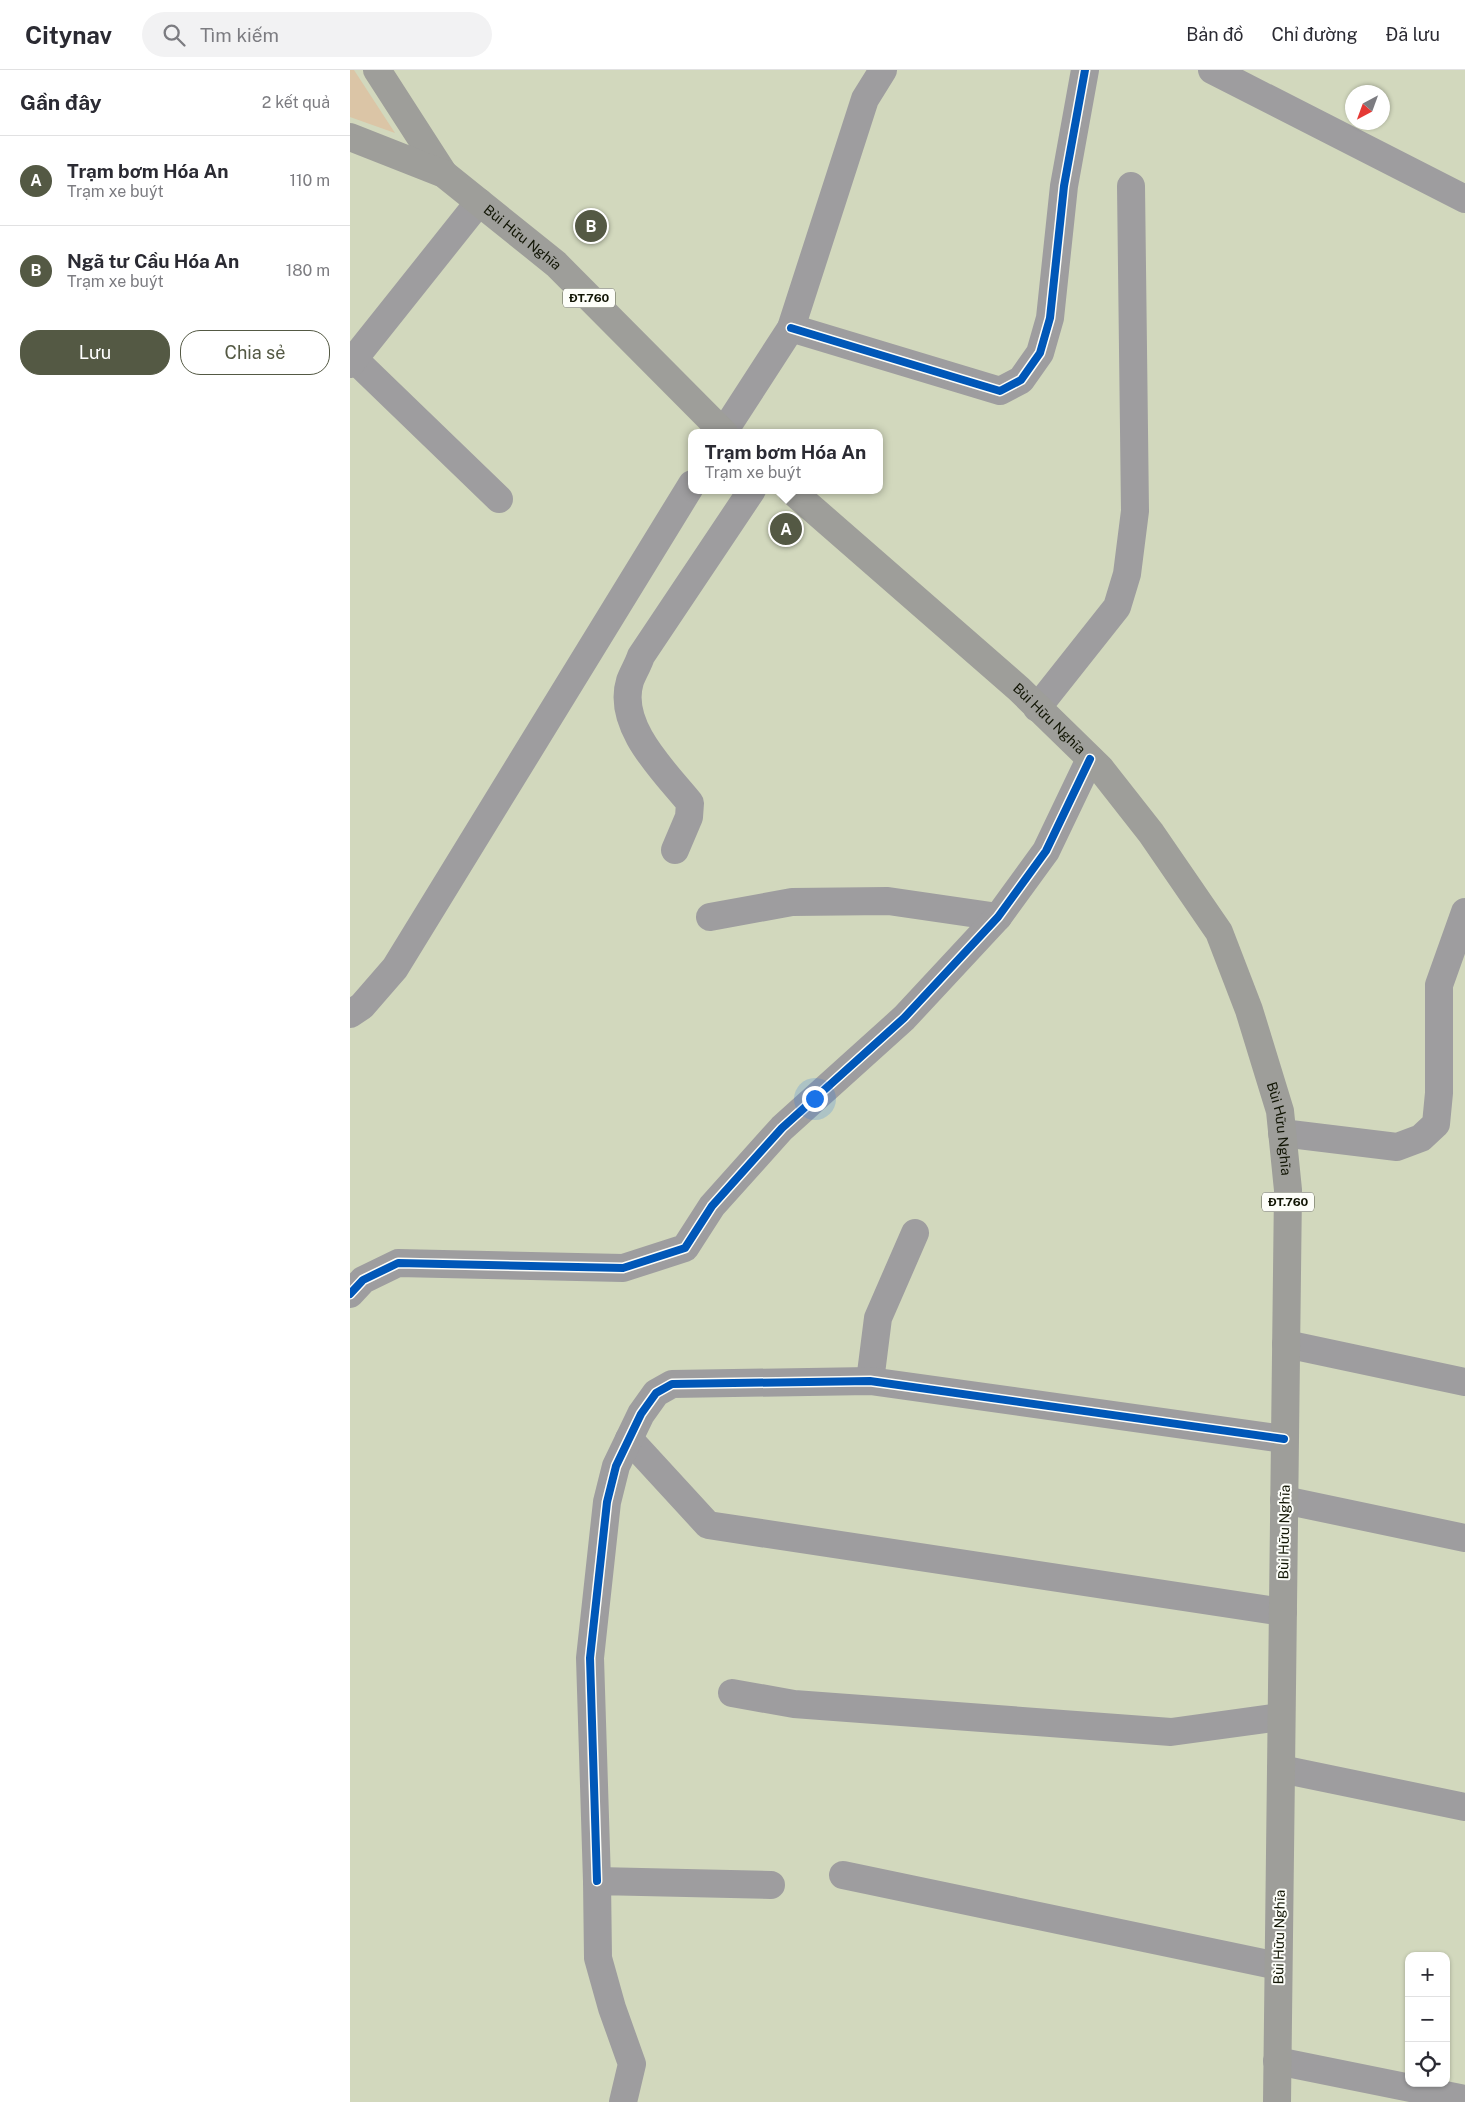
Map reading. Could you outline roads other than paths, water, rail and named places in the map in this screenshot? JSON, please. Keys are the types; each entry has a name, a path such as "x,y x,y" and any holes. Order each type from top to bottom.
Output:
{"main road":[{"name":"ĐT.760","path":"377,70 444,174"},
{"name":"ĐT.760","path":"350,137 444,174"},
{"name":"Bùi Hữu Nghĩa","path":"444,174 556,264 720,429"},
{"name":"Bùi Hữu Nghĩa","path":"795,494 1037,708 1090,759 1151,834 1219,932 1252,1019 1280,1111 1288,1190 1277,2102"}],"street":[{"path":"727,429 791,328 865,100 883,70"},
{"path":"791,328 1000,392 1021,380 1040,353 1050,318 1064,186 1085,70"},
{"path":"1212,70 1465,199"},
{"path":"1037,708 1117,607 1127,574 1135,511 1131,186"},
{"path":"479,202 352,361 499,499"},
{"path":"350,1014 362,1006 395,968 688,491"},
{"path":"675,850 689,817 690,804 637,736 629,705 630,682 641,656 749,494"},
{"path":"350,1294 363,1280 398,1263 623,1268 685,1248 712,1206 782,1128 904,1018 998,917 1046,851 1090,759"},
{"path":"710,917 792,902 888,902 998,917"},
{"path":"1282,1133 1397,1147 1421,1138 1436,1124 1439,1093 1440,985 1465,912"},
{"path":"870,1381 878,1318 915,1233"},
{"path":"1286,1344 1465,1382"},
{"path":"623,2102 632,2064 612,2008 598,1958 590,1658 607,1502 616,1466 641,1414 656,1393 672,1384 870,1381 1284,1439"},
{"path":"629,1439 708,1525 1283,1612"},
{"path":"1284,1500 1465,1538"},
{"path":"732,1693 794,1704 1171,1732 1281,1717"},
{"path":"1281,1769 1465,1807"},
{"path":"843,1875 1278,1966"},
{"path":"597,1881 771,1884"},
{"path":"1277,2061 1465,2099"}],"place":[{"name":"Ngã tư Cầu Hóa An","path":"591,226"},
{"name":"Trạm bơm Hóa An","path":"786,529"}]}
